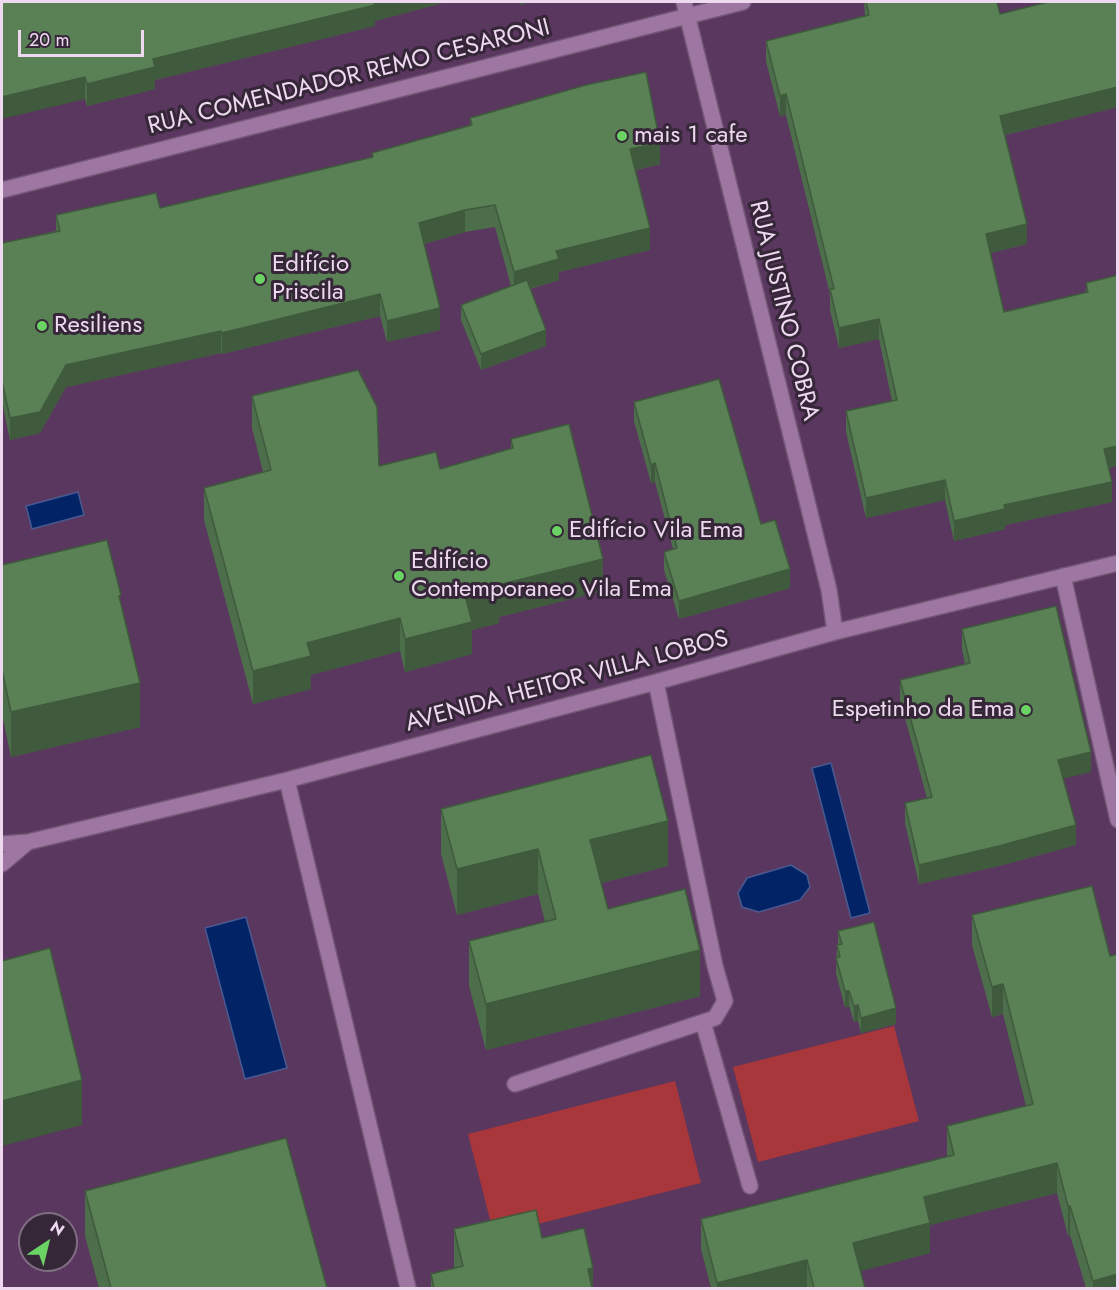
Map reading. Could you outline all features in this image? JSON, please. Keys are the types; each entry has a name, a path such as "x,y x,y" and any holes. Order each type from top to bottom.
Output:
{"street":[{"name":"RUA COMENDADOR REMO CESARONI","path":"2,190 686,9 743,2"},
{"name":"RUA JUSTINO COBRA","path":"686,9 829,590 835,632"},
{"name":"AVENIDA HEITOR VILLA LOBOS","path":"2,844 28,842 287,780 835,632 1118,563"},
{"path":"1063,576 1118,820"},
{"path":"515,1084 716,1018 724,1001 656,682"},
{"path":"287,780 408,1288"},
{"name":"AVENIDA HEITOR VILLA LOBOS","path":"2,864 28,842"},
{"path":"703,1022 750,1186"}],"shaded area":[{"path":"894,1026 919,1121 758,1162 733,1067"},
{"path":"675,1081 701,1183 494,1235 468,1134"}],"water":[{"path":"78,492 84,515 32,529 26,506"},
{"path":"831,763 870,913 851,918 812,768"},
{"path":"791,865 807,875 810,887 800,900 759,912 742,907 738,893 747,878"},
{"path":"246,917 287,1068 245,1079 205,928"}],"building":[{"path":"2,2 374,2 375,5 153,59 155,67 87,84 85,77 2,97"},
{"path":"866,2 997,2 1000,14 1048,2 1118,2 1118,87 1000,116 1027,224 986,234 1004,312 1088,292 1086,283 1118,275 1118,446 1104,449 1112,482 1004,505 1005,509 954,521 945,480 866,498 846,411 897,400 879,319 839,328 830,289 834,289 786,94 780,96 766,41 869,15"},
{"path":"646,72 660,143 630,149 650,228 556,251 559,259 514,272 495,205 465,210 419,223 440,308 387,321 380,294 222,333 221,331 66,365 40,412 10,418 2,381 2,243 60,231 56,215 156,193 160,208 373,157 372,153 472,125 470,118 586,85"},
{"path":"527,280 546,330 481,354 461,305"},
{"path":"358,370 377,407 379,466 436,452 440,469 513,448 511,439 569,424 603,559 498,585 499,590 466,599 472,622 405,639 400,618 307,643 311,656 253,671 204,488 271,470 252,396"},
{"path":"719,379 761,524 775,520 790,569 679,601 664,552 677,548 655,463 651,465 634,402"},
{"path":"107,540 140,683 11,712 2,670 2,565"},
{"path":"1056,606 1091,752 1058,760 1076,825 919,865 905,803 932,797 900,680 970,663 962,629"},
{"path":"651,755 668,821 590,840 608,909 685,889 700,950 486,1004 469,941 556,919 538,849 457,869 441,809"},
{"path":"1092,886 1110,956 1118,954 1118,1274 1093,1281 1070,1206 1068,1206 1057,1163 924,1197 930,1223 853,1243 865,1288 814,1288 807,1260 717,1283 701,1219 954,1155 947,1126 1033,1104 1003,984 992,987 972,915"},
{"path":"874,922 896,1008 861,1018 858,1005 854,1006 849,991 845,991 836,958 840,957 837,945 842,944 838,931"},
{"path":"50,948 82,1080 2,1101 2,961"},
{"path":"286,1138 327,1288 111,1288 85,1191"},
{"path":"536,1210 542,1238 584,1228 593,1268 588,1269 592,1288 434,1288 431,1274 463,1266 454,1229"}],"place":[{"name":"mais 1 cafe","path":"622,136"},
{"name":"Edifício Priscila","path":"260,279"},
{"name":"Resiliens","path":"42,326"},
{"name":"Edifício Vila Ema","path":"557,531"},
{"name":"Edifício Contemporaneo Vila Ema","path":"399,576"},
{"name":"Espetinho da Ema","path":"1026,710"}]}
